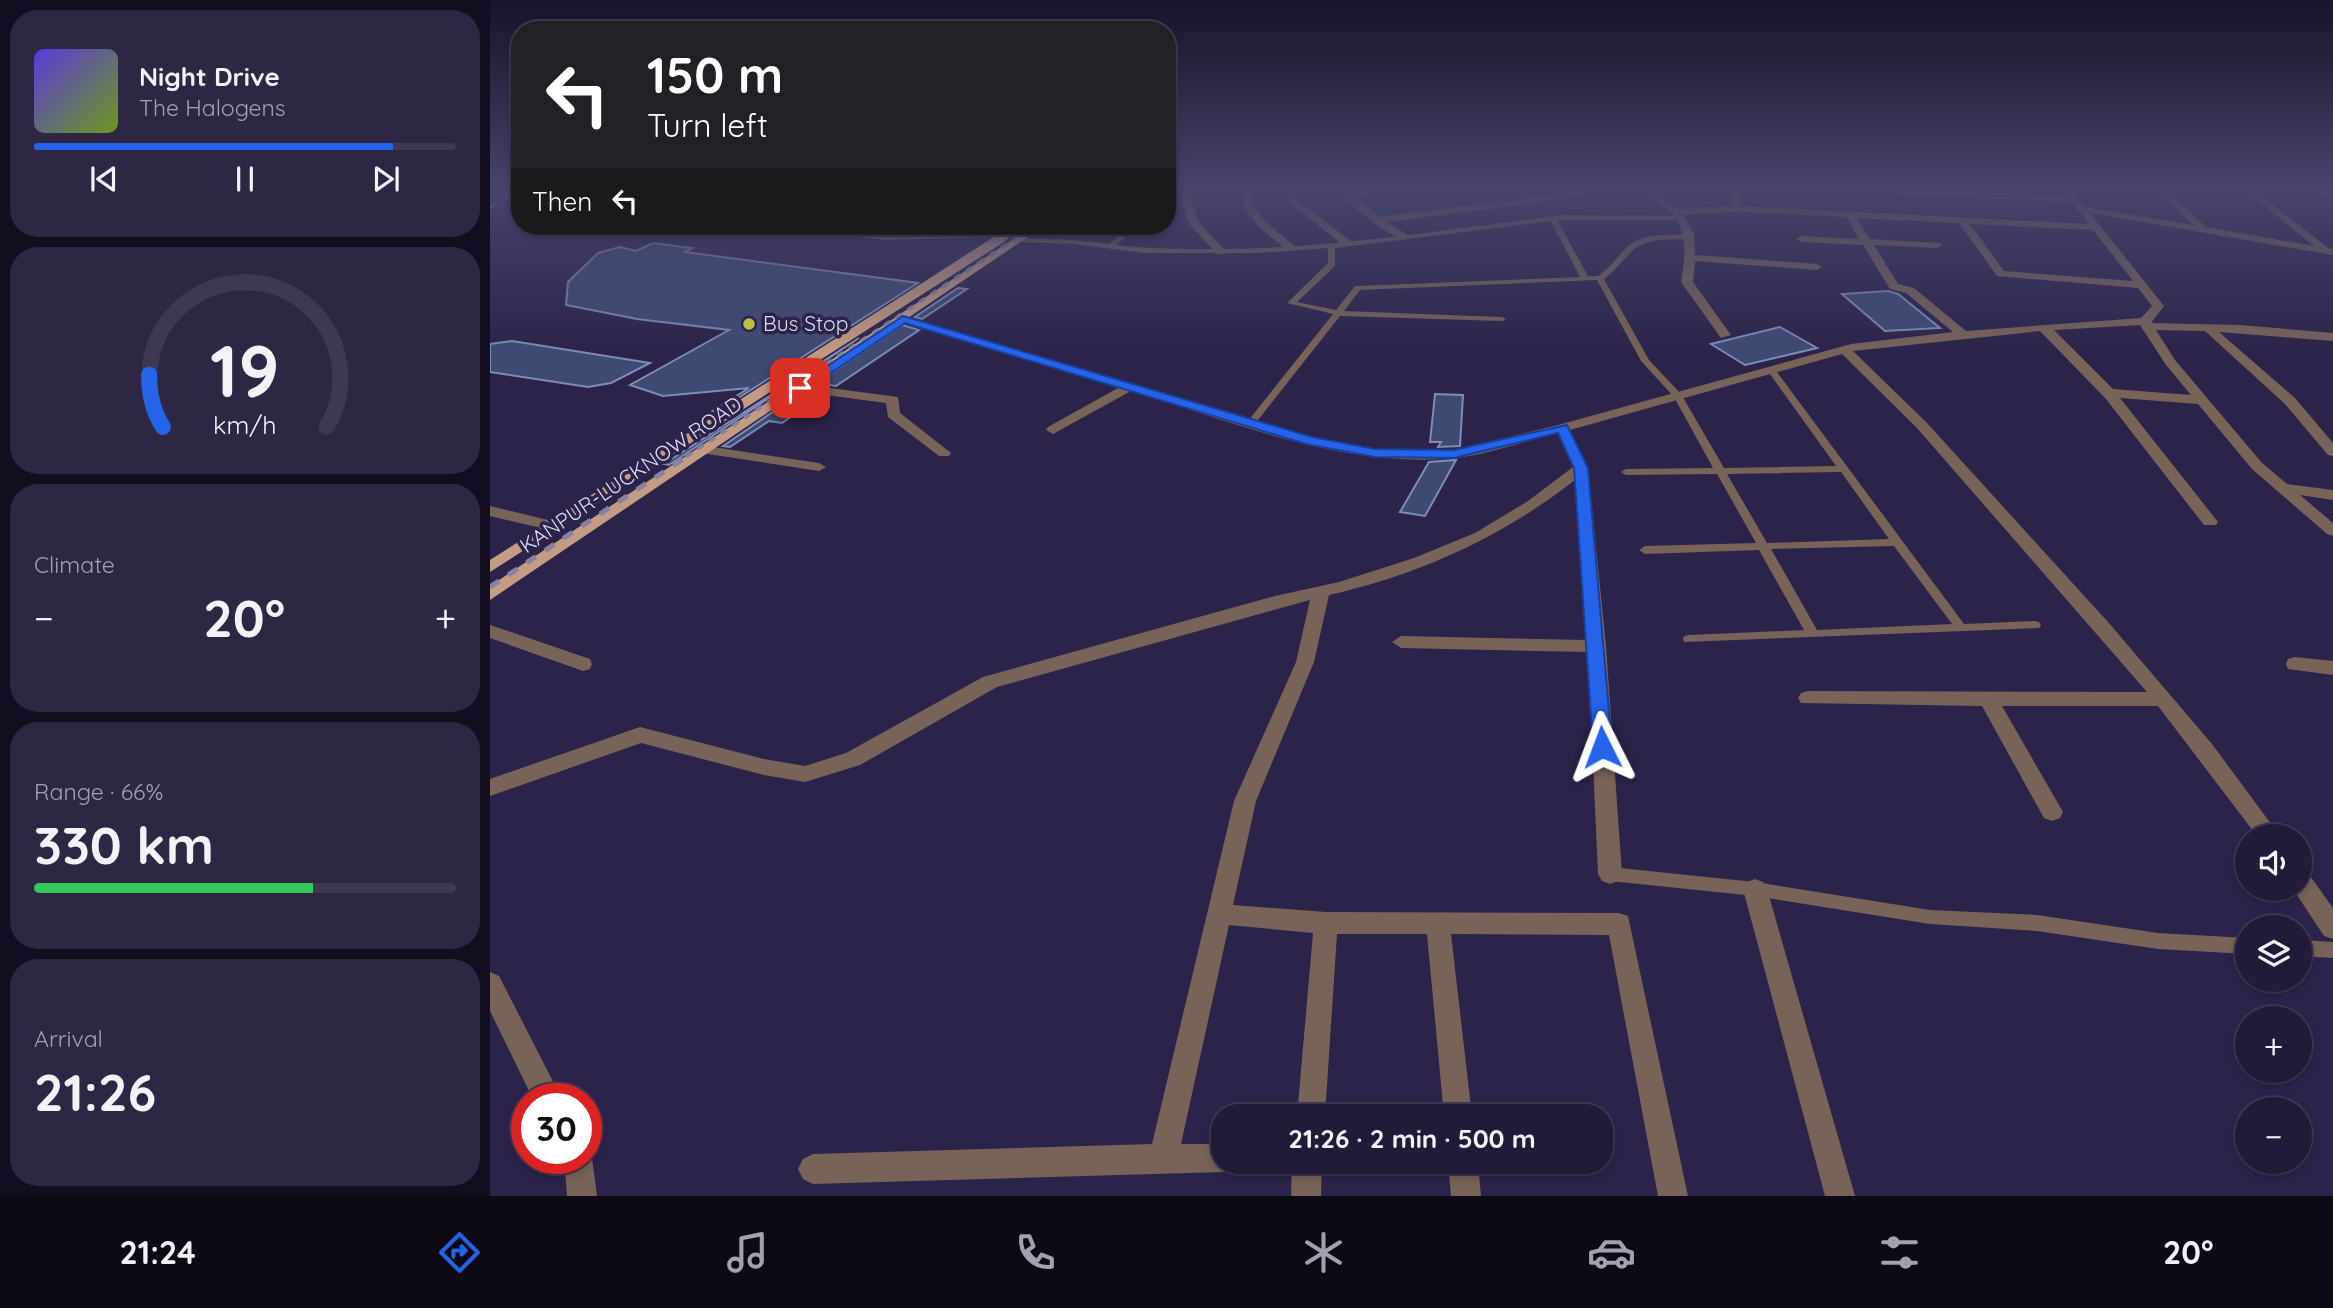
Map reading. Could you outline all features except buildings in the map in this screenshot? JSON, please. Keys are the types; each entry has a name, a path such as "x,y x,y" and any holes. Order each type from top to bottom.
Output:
{"main road":[{"name":"KANPUR-LUCKNOW ROAD","path":"490,567 1000,243"},
{"name":"KANPUR-LUCKNOW ROAD","path":"490,594 903,319 1002,243"}],"street":[{"path":"1213,243 1221,251"},
{"path":"1285,243 1291,248"},
{"path":"1690,243 1691,258 1687,282 1725,335"},
{"path":"1867,243 1894,287 1910,290 1964,335"},
{"path":"1886,243 1937,245"},
{"path":"1978,243 2001,274 2142,285"},
{"path":"2109,243 2158,306 2145,323"},
{"path":"2278,243 2330,253"},
{"path":"1691,258 1817,267"},
{"path":"903,319 1324,443 1375,453 1454,454 1562,428 1844,350 1964,335 2145,323 2333,337"},
{"path":"2145,323 2170,362 2257,466 2333,531"},
{"path":"2045,328 2071,350 2109,393 2210,522"},
{"path":"2209,329 2290,401 2333,452"},
{"path":"1844,350 1928,432 2164,699 2260,824"},
{"path":"1053,430 1131,386"},
{"path":"800,388 893,400 893,414 944,453"},
{"path":"2109,393 2202,400"},
{"path":"1562,428 1581,468 1597,646 1610,874"},
{"path":"706,450 819,467"},
{"path":"490,788 640,735 764,767 805,774 853,760 990,682 1321,592 1420,562 1481,536 1534,504 1581,468"},
{"path":"2283,488 2333,495"},
{"path":"490,511 554,526"},
{"path":"1163,1158 1245,801 1305,662 1321,592"},
{"path":"490,631 583,664"},
{"path":"1401,642 1597,646"},
{"path":"2295,664 2333,668"},
{"path":"1808,698 2164,699"},
{"path":"1989,700 2052,812"},
{"path":"1755,889 1840,1196"},
{"path":"2312,897 2333,928"},
{"path":"1219,914 1326,923 1619,924 1673,1196"},
{"path":"1312,1104 1326,923"},
{"path":"1438,923 1457,1104"},
{"path":"490,984 540,1083"},
{"path":"813,1169 1211,1158"},
{"path":"580,1174 582,1196"},
{"path":"1306,1196 1307,1174"},
{"path":"1463,1174 1466,1196"}],"lane":[{"path":"1085,243 1145,251 1221,251 1357,243"},
{"path":"1111,246 1115,243"},
{"path":"1566,243 1585,278"},
{"path":"1251,423 1358,288 1600,278 1617,268 1626,252 1636,243"},
{"path":"1331,246 1332,264 1292,303 1338,313 1502,319"},
{"path":"1600,278 1645,361 1678,396 1813,634"},
{"path":"1771,370 1961,628"},
{"path":"1626,472 1844,469"},
{"path":"1645,550 1898,542"},
{"path":"1689,639 2035,625"},
{"path":"1610,874 1755,889 1930,917 2037,923 2158,941 2235,945"},
{"path":"2312,949 2333,950"}],"railway":[{"path":"686,457 1009,243"},
{"path":"490,587 689,455"}],"place":[{"name":"Bus Stop","path":"749,324"}],"route":[{"path":"800,388 903,319 1311,441 1375,453 1454,454 1562,428 1581,468 1597,646 1602,747"}]}
